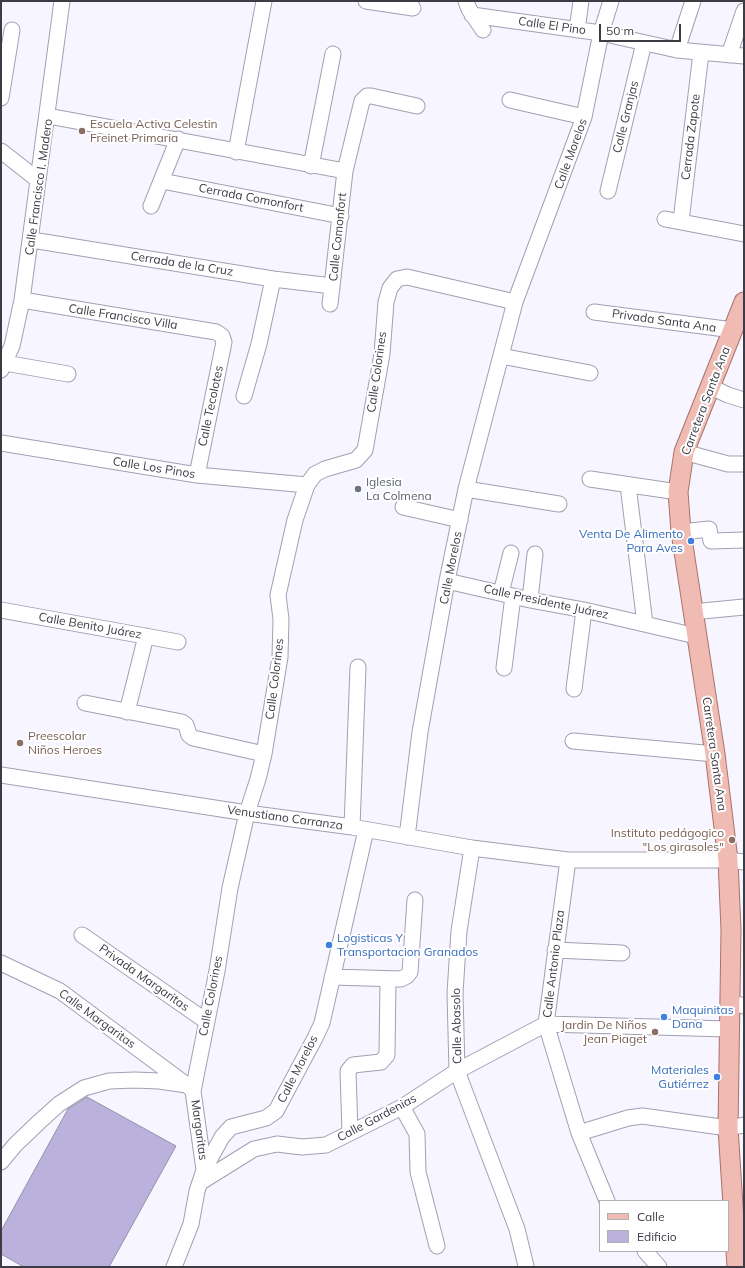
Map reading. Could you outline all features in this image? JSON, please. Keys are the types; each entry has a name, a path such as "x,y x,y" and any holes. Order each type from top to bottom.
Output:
{"main road":[{"name":"Carretera Santa Ana","path":"737,1267 736,1126 728,1029 736,1004 736,861 715,754 692,612 681,532 678,492 684,452 743,306"}],"street":[{"name":"Calle Francisco I. Madero","path":"3,367 12,346 22,300 32,240 38,180 48,116 62,1"},
{"path":"236,152 264,1"},
{"path":"366,1 413,8"},
{"path":"466,1 472,15 483,30"},
{"path":"577,30 581,1"},
{"name":"Calle Morelos","path":"407,837 420,732 447,581 466,489 515,302 584,117 601,33 611,1"},
{"path":"677,50 693,1"},
{"path":"737,56 744,11"},
{"name":"Calle El Pino","path":"472,15 601,33 677,50 737,56"},
{"path":"1,98 12,30"},
{"name":"Calle Granjas","path":"608,191 644,43"},
{"name":"Cerrada Zapote","path":"681,221 701,53"},
{"path":"311,166 334,54"},
{"name":"Calle Comonfort","path":"330,304 345,171 364,98 372,96 417,106"},
{"path":"510,100 584,117"},
{"path":"48,116 178,139 236,152 311,166 345,171"},
{"path":"151,206 178,139"},
{"path":"1,151 38,180"},
{"name":"Cerrada Comonfort","path":"162,181 341,216"},
{"path":"664,219 744,234"},
{"name":"Cerrada de la Cruz","path":"32,240 273,279 332,286"},
{"name":"Calle Colorines","path":"190,1088 217,971 230,888 247,813 264,754 280,657 280,619 278,595 295,520 307,485 315,474 325,469 356,460 365,450 382,354 386,302 390,288 397,279 407,277 515,302"},
{"path":"244,396 259,344 273,279"},
{"name":"Calle Francisco Villa","path":"22,300 216,332 222,336"},
{"name":"Privada Santa Ana","path":"594,312 733,330"},
{"name":"Calle Tecolotes","path":"197,475 224,342 222,336"},
{"path":"500,356 590,373"},
{"path":"3,367 68,374"},
{"path":"711,387 744,400"},
{"name":"Calle Los Pinos","path":"1,443 197,475 307,485"},
{"path":"684,452 728,464 744,464"},
{"path":"590,480 678,492"},
{"path":"628,485 645,624"},
{"path":"466,489 560,504"},
{"path":"403,507 460,520"},
{"path":"681,532 709,529 711,541 744,540"},
{"path":"504,668 507,594 511,552"},
{"path":"530,600 535,554"},
{"name":"Calle Presidente Juárez","path":"447,581 530,600 584,610 696,636"},
{"path":"692,612 744,607"},
{"name":"Calle Benito Juárez","path":"1,610 178,642"},
{"path":"574,688 584,610"},
{"path":"127,712 146,636"},
{"name":"Calle Morelos","path":"174,1267 191,1224 203,1176 222,1137 231,1126 266,1118 276,1111 322,1023 332,977 359,829 358,667"},
{"path":"85,703 182,722 186,725 189,735 192,738 264,754"},
{"path":"573,741 715,754"},
{"name":"Venustiano Carranza","path":"1,775 359,829 472,848 568,860 736,861"},
{"name":"Calle Abasolo","path":"472,848 459,931 455,993 457,1071 517,1229 526,1266"},
{"name":"Calle Antonio Plaza","path":"568,860 546,1024 579,1133 607,1200"},
{"path":"332,977 388,979 404,978 410,972 415,900"},
{"name":"Privada Margaritas","path":"82,935 206,1021"},
{"path":"555,950 622,954"},
{"name":"Calle Margaritas","path":"1,963 60,991 190,1088"},
{"path":"350,1133 348,1071 353,1065 381,1062 387,1055 388,979"},
{"path":"546,1024 728,1029"},
{"name":"Calle Gardenias","path":"203,1176 254,1149 277,1144 302,1147 326,1145 402,1107 457,1071 546,1024"},
{"path":"1,1162 15,1145 59,1104 84,1088 121,1080 159,1081 190,1088"},
{"name":"Margaritas","path":"190,1088 203,1176"},
{"path":"402,1107 417,1134 418,1172 437,1246"},
{"path":"579,1133 628,1118 642,1116 736,1126"},
{"path":"646,1252 659,1267"}],"building":[{"path":"87,1097 176,1146 109,1267 24,1267 1,1254 1,1231 68,1109"}],"place":[{"name":"Escuela Activa Celestin Freinet Primaria","path":"82,131"},
{"name":"Iglesia La Colmena","path":"358,489"},
{"name":"Venta De Alimento Para Aves","path":"691,541"},
{"name":"Preescolar Niños Heroes","path":"20,743"},
{"name":"Instituto pedágogico \"Los girasoles\"","path":"732,840"},
{"name":"Logisticas Y Transportacion Granados","path":"329,945"},
{"name":"Maquinitas Dana","path":"664,1017"},
{"name":"Jardin De Niños Jean Piaget","path":"655,1032"},
{"name":"Materiales Gutiérrez","path":"717,1077"}]}
